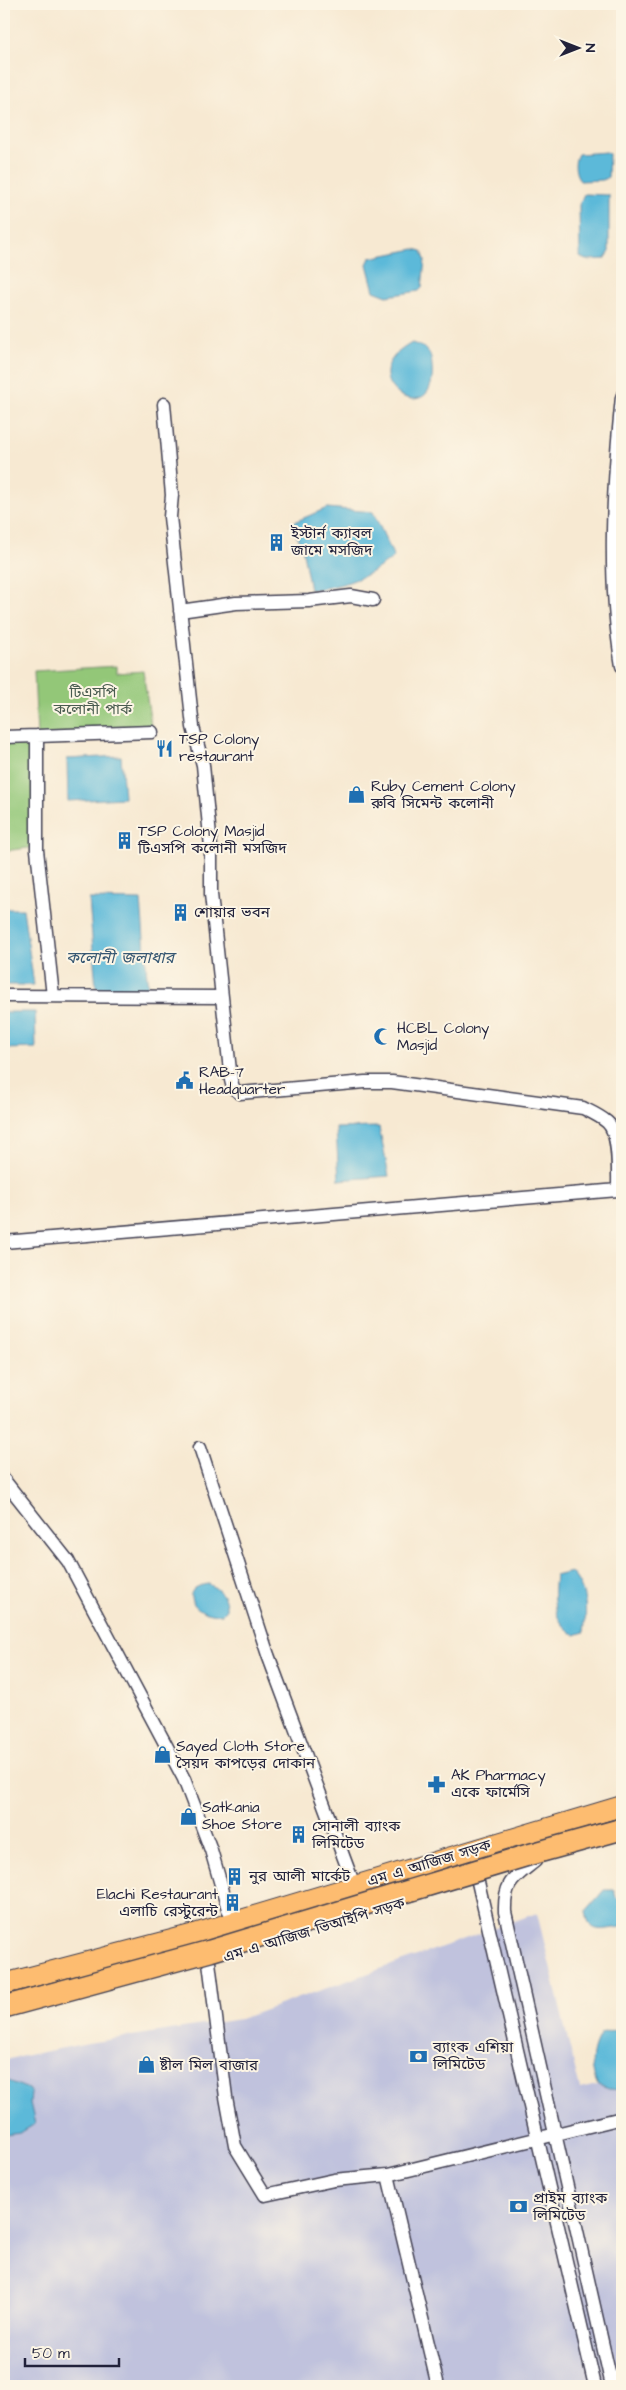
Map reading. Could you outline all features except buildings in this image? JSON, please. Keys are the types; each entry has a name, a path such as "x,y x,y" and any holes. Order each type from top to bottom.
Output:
{"highway":[{"path":"4,1992 177,1946 524,1841 622,1814"},
{"path":"4,2007 210,1951 528,1855 622,1829"}],"main road":[{"name":"এম এ আজিজ সড়ক","path":"4,1984 235,1922 622,1806"},
{"name":"এম এ আজিজ ভিআইপি সড়ক","path":"4,2017 209,1962 535,1861 622,1837"}],"street":[{"path":"622,397 617,446 613,542 622,666"},
{"path":"4,1242 620,1190 615,1135 608,1122 583,1108 392,1082 365,1082 240,1093 234,1088 231,1080 210,894 210,847 203,765 193,727 170,517 172,495 164,404"},
{"path":"180,611 236,603 308,601 352,596 373,600"},
{"path":"4,738 152,732"},
{"path":"37,736 37,850 53,996"},
{"path":"4,996 222,997"},
{"path":"200,1447 268,1655 354,1885"},
{"path":"4,1480 68,1561 184,1779 211,1850 228,1909 235,1922"},
{"path":"470,1850 596,2386"},
{"path":"535,1861 513,1879 504,1894 505,1912 612,2386"},
{"path":"209,1962 226,2098 235,2146 265,2195 334,2180 388,2175 539,2140 622,2118"},
{"path":"388,2175 438,2386"}],"shaded area":[{"path":"537,1913 580,2089 622,2079 622,2386 8,2386 4,2363 4,2060 88,2043 240,2019"}],"green space":[{"name":"টিএসপি কলোনী পার্ক","path":"117,666 117,673 143,671 152,732 37,736 34,671"},
{"path":"37,736 36,847 4,851 4,738"}],"water":[{"path":"607,152 609,154 608,177 603,180 580,181 575,168 578,154"},
{"path":"584,194 609,195 609,253 605,259 586,260 580,257 579,205"},
{"path":"414,249 422,251 425,260 422,288 419,291 387,296 374,291 367,264 370,258"},
{"path":"412,343 427,350 431,356 432,366 430,386 422,397 411,399 399,394 390,385 387,372 393,357"},
{"path":"327,508 373,512 394,557 365,576 355,580 310,590 303,552 292,523"},
{"path":"121,756 124,798 68,801 67,759"},
{"name":"কলোনী জলাধার","path":"89,899 141,900 148,991 96,988"},
{"path":"4,909 23,909 34,985 4,985"},
{"path":"4,1012 35,1012 36,1048 4,1049"},
{"path":"379,1127 389,1176 339,1180 336,1128"},
{"path":"571,1572 580,1586 585,1600 584,1632 575,1635 567,1629 558,1617 554,1602 555,1576"},
{"path":"209,1584 219,1591 224,1598 226,1610 222,1614 204,1612 193,1602 191,1596 193,1591 198,1586"},
{"path":"604,1890 614,1890 616,1898 622,1902 622,1927 598,1929 593,1928 590,1924 586,1911"},
{"path":"622,2028 622,2090 609,2089 598,2085 595,2079 592,2066 593,2053 601,2034"},
{"path":"4,2079 28,2089 31,2093 30,2103 35,2124 20,2133 4,2135"}],"place":[{"name":"ইস্টার্ন ক্যাবল জামে মসজিদ","path":"277,542"},
{"name":"TSP Colony restaurant","path":"165,748"},
{"name":"Ruby Cement Colony রুবি সিমেন্ট কলোনী","path":"357,795"},
{"name":"TSP Colony Masjid টিএসপি কলোনী মসজিদ","path":"124,840"},
{"name":"শোয়ার ভবন","path":"180,912"},
{"name":"HCBL Colony Masjid","path":"383,1037"},
{"name":"RAB-7 Headquarter","path":"185,1081"},
{"name":"Sayed Cloth Store সৈয়দ কাপড়ের দোকান","path":"162,1755"},
{"name":"AK Pharmacy একে ফার্মেসি","path":"437,1784"},
{"name":"Satkania Shoe Store","path":"188,1816"},
{"name":"সোনালী ব্যাংক লিমিটেড","path":"298,1835"},
{"name":"নুর আলী মার্কেট","path":"235,1876"},
{"name":"Elachi Restaurant এলাচ‌ি র‌েস্টুর‌েন্ট","path":"232,1903"},
{"name":"ব্যাংক এশিয়া লিমিটেড","path":"419,2056"},
{"name":"ষ্টীল মিল বাজার","path":"146,2065"},
{"name":"প্রাইম ব্যাংক লিমিটেড","path":"519,2207"}]}
